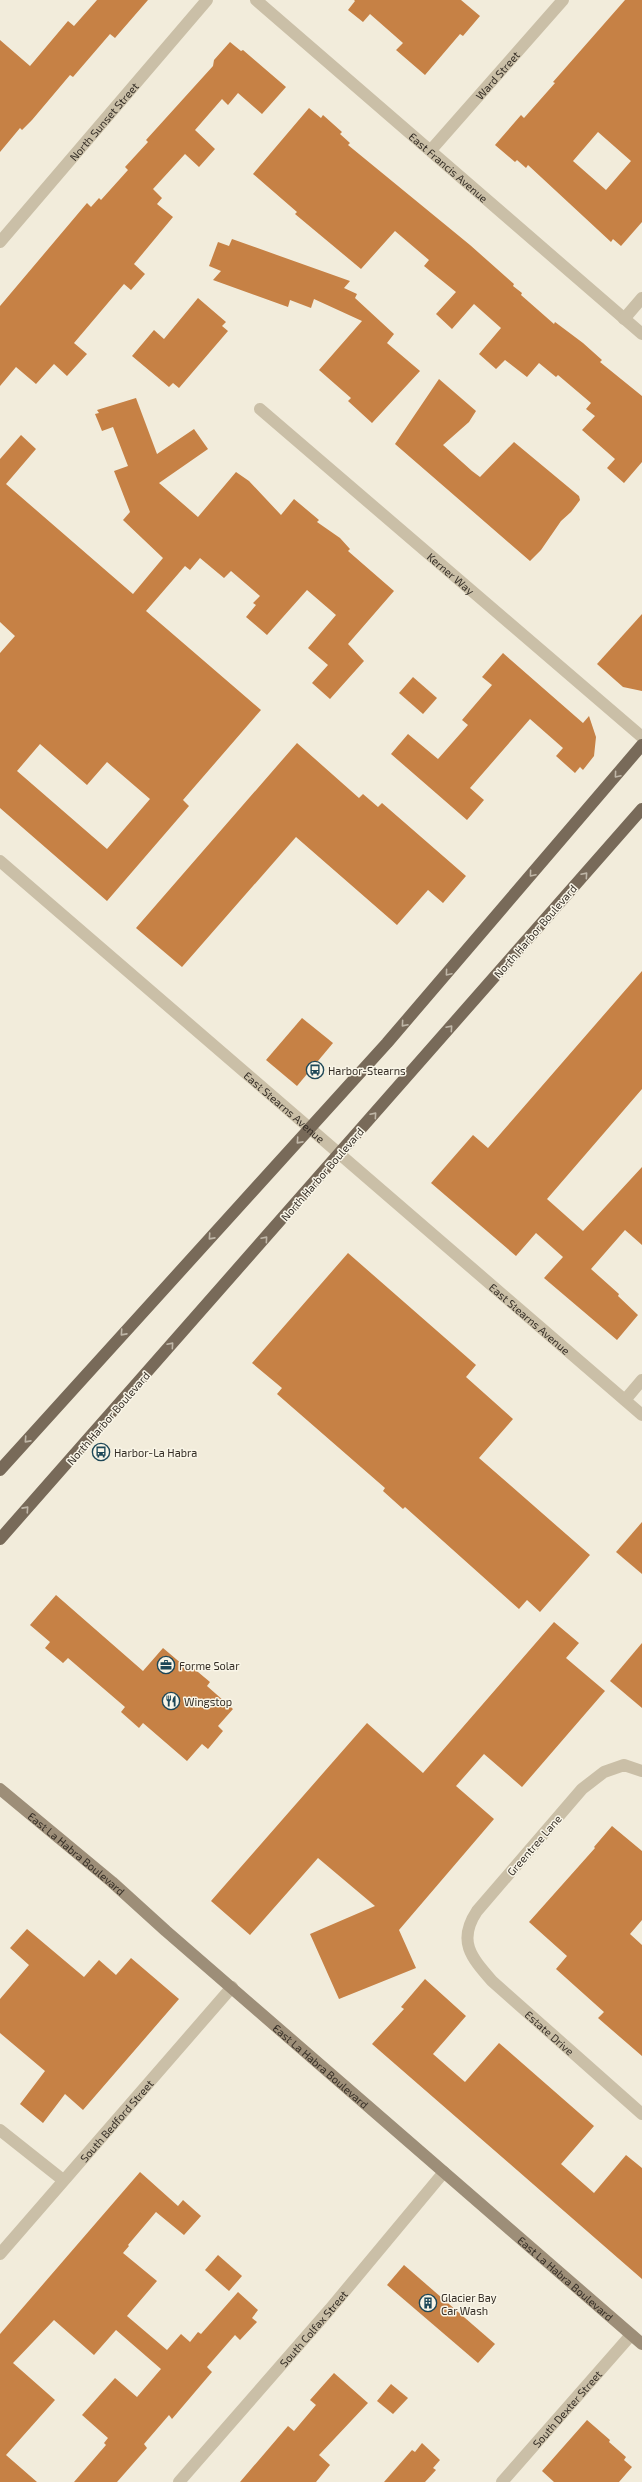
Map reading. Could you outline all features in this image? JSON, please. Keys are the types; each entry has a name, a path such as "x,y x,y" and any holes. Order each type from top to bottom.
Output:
{"main road":[{"path":"0,1470 310,1129 430,994 642,745"},
{"name":"North Harbor Boulevard","path":"0,1539 642,809"},
{"name":"East La Habra Boulevard","path":"0,1789 112,1882 642,2344"}],"street":[{"name":"North Sunset Street","path":"0,242 207,0"},
{"name":"East Francis Avenue","path":"256,0 642,334"},
{"name":"Ward Street","path":"431,150 563,0"},
{"path":"624,319 642,298"},
{"name":"Kerner Way","path":"260,410 642,737"},
{"name":"East Stearns Avenue","path":"0,861 642,1415"},
{"path":"625,1400 642,1380"},
{"name":"Greentree Lane","path":"466,1944 469,1923 477,1911 582,1789 604,1772 624,1765 642,1771"},
{"name":"Estate Drive","path":"466,1944 476,1962 492,1981 642,2114"},
{"name":"South Bedford Street","path":"0,2254 232,1987"},
{"path":"0,2130 63,2180"},
{"name":"South Colfax Street","path":"180,2482 330,2309 444,2172"},
{"name":"South Dexter Street","path":"502,2482 631,2335"}],"building":[{"path":"97,0 148,0 115,38 110,34 73,77 70,75 32,120 22,130 20,128 0,152 0,40 30,66 68,21 74,26"},
{"path":"354,0 461,0 480,16 463,36 460,34 425,75 396,50 403,43 370,14 363,22 348,10 355,1"},
{"path":"625,0 642,0 642,222 621,246 613,239 611,242 528,165 526,168 517,160 515,162 495,145 521,115 524,118 555,83 553,82","holes":["598,132 631,161 606,190 573,161"]},
{"path":"230,42 241,51 243,50 286,87 262,114 238,93 228,105 222,99 195,130 215,149 199,167 185,154 153,189 162,198 157,204 173,217 134,264 145,274 131,290 124,284 74,343 87,354 67,376 54,364 36,384 16,367 0,386 0,306 87,203 91,207 99,198 101,200 128,170 125,167 148,142 146,140 213,66 214,60"},
{"path":"309,108 321,118 323,115 342,132 340,134 350,143 348,145 470,245 514,284 513,286 522,293 521,295 554,324 555,322 583,343 602,360 600,362 642,396 642,462 624,483 607,468 615,459 582,430 595,416 586,409 591,403 558,375 556,377 539,363 527,377 505,360 496,369 479,354 501,328 474,304 452,329 436,314 456,292 424,266 429,260 395,231 361,269 295,214 297,212 253,174"},
{"path":"232,239 350,281 344,288 357,294 355,298 394,334 387,343 420,371 372,423 348,401 351,398 319,370 362,321 314,299 311,308 290,300 288,307 213,280 221,271 209,266 218,242 229,246"},
{"path":"198,298 226,322 222,326 228,331 179,388 173,383 169,387 132,356 154,330 164,339"},
{"path":"439,379 476,411 469,422 443,445 472,471 480,477 514,442 579,496 580,500 571,512 561,521 541,550 530,561 395,444"},
{"path":"136,398 157,454 194,429 208,449 159,483 198,517 236,472 249,481 281,515 294,499 319,520 317,522 340,538 350,549 348,551 394,591 348,644 364,661 330,699 312,683 328,665 308,648 336,615 307,590 267,635 246,617 256,605 253,603 260,596 231,571 224,578 200,558 190,570 185,566 146,611 261,710 183,800 189,806 107,901 0,808 0,653 15,636 0,622 0,459 21,435 36,449 6,484 133,594 163,558 123,520 130,512 114,471 128,466 113,427 102,431 95,414 99,413 97,410","holes":["40,744 87,785 107,762 150,799 107,849 17,771"]},
{"path":"642,614 642,691 623,687 597,664"},
{"path":"503,653 583,723 589,716 596,737 594,756 583,770 580,767 575,773 556,756 563,748 530,719 470,788 484,800 467,820 391,754 408,734 438,759 468,725 462,720 492,685 482,677"},
{"path":"413,677 437,698 423,714 399,693"},
{"path":"297,743 359,798 363,794 378,807 382,803 466,876 443,903 428,890 397,925 296,837 182,967 136,928"},
{"path":"642,971 642,1089 547,1199 583,1231 642,1167 642,1245 625,1230 591,1269 619,1294 618,1296 638,1315 617,1340 544,1278 563,1257 536,1233 516,1256 431,1183 473,1135 488,1148"},
{"path":"302,1018 333,1043 297,1086 266,1060"},
{"path":"348,1253 476,1365 466,1377 513,1419 479,1458 590,1555 540,1612 527,1600 519,1609 405,1507 403,1509 383,1491 385,1488 277,1394 282,1388 252,1363"},
{"path":"642,1522 642,1574 616,1552"},
{"path":"56,1595 143,1671 163,1648 189,1670 192,1667 210,1682 207,1686 233,1709 218,1726 223,1731 208,1749 202,1744 187,1761 143,1723 139,1728 121,1712 125,1707 68,1658 63,1663 45,1648 50,1642 30,1625"},
{"path":"554,1622 579,1643 566,1658 605,1691 522,1787 484,1754 456,1786 494,1819 399,1930 416,1968 339,1999 310,1934 375,1906 318,1858 250,1935 211,1901 367,1723 423,1773"},
{"path":"642,1643 642,1708 610,1681"},
{"path":"612,1826 642,1851 642,1920 630,1934 642,1945 642,2056 598,2018 604,2012 556,1969 567,1956 529,1922 595,1848 594,1847"},
{"path":"27,1929 84,1977 99,1960 116,1975 131,1958 179,1999 83,2110 65,2094 43,2123 20,2104 45,2071 0,2033 0,1999 29,1965 10,1948"},
{"path":"425,1979 466,2016 433,2054 465,2082 499,2043 594,2126 561,2164 594,2193 626,2155 642,2168 642,2279 372,2044 404,2009 401,2007"},
{"path":"140,2172 178,2206 183,2200 201,2216 184,2235 156,2212 128,2245 129,2246 123,2253 157,2281 127,2316 167,2350 181,2334 190,2342 198,2332 201,2334 238,2292 258,2310 252,2318 257,2322 240,2340 235,2335 207,2367 212,2372 172,2419 169,2415 144,2444 147,2448 117,2482 74,2482 106,2445 104,2443 108,2438 82,2415 115,2378 137,2397 161,2369 116,2330 94,2355 54,2320 13,2363 55,2400 6,2455 37,2482 0,2482 0,2334"},
{"path":"218,2255 242,2276 229,2291 205,2270"},
{"name":"Glacier Bay Car Wash","path":"404,2265 495,2344 478,2363 387,2285"},
{"path":"334,2373 368,2403 319,2455 330,2465 316,2482 240,2482 288,2426 294,2431 316,2405 310,2400"},
{"path":"391,2384 408,2398 393,2414 377,2401"},
{"path":"587,2420 610,2440 609,2442 626,2457 624,2460 632,2467 619,2482 554,2482 542,2471"},
{"path":"422,2443 440,2460 433,2468 436,2470 425,2482 384,2482 412,2450 415,2452"}],"place":[{"name":"Harbor-Stearns","path":"315,1070"},
{"name":"Harbor-La Habra","path":"101,1452"},
{"name":"Forme Solar","path":"166,1665"},
{"name":"Wingstop","path":"171,1701"},
{"name":"Glacier Bay Car Wash","path":"428,2303"}]}
